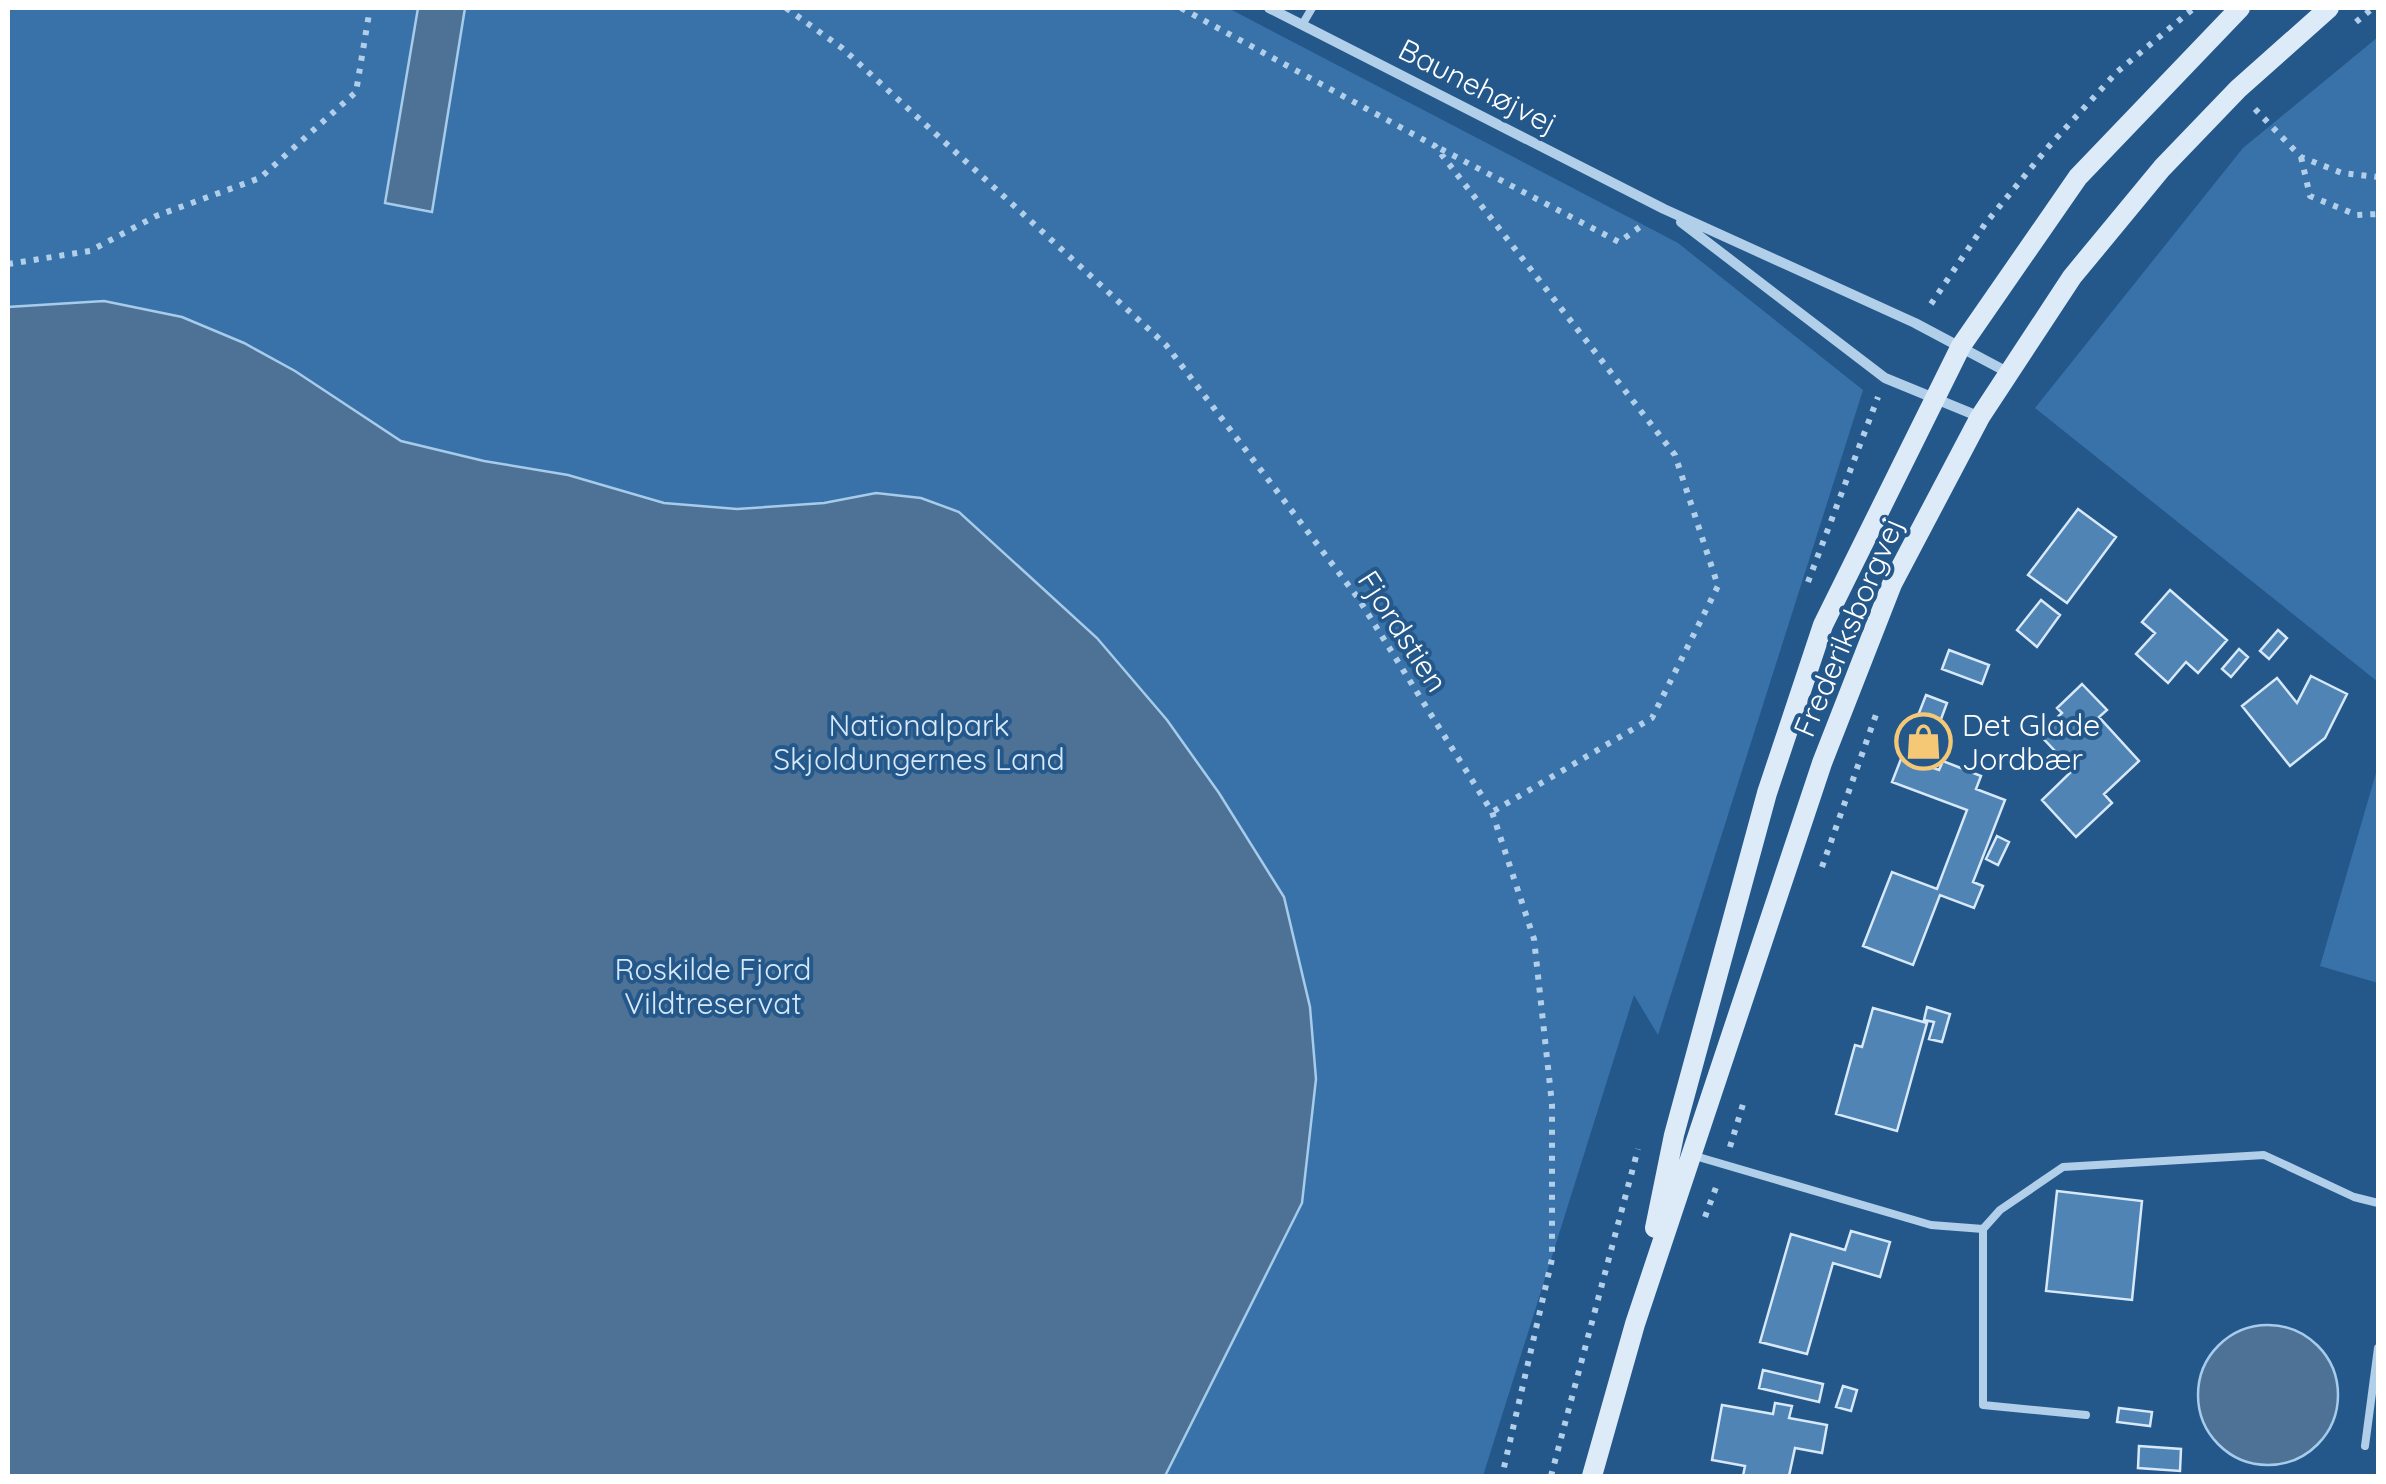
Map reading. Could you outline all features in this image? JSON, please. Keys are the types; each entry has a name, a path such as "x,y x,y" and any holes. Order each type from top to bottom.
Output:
{"street":[{"name":"Baunehøjvej","path":"1268,8 1664,209 1961,346 2009,372"},
{"name":"Frederiksborgvej","path":"1636,1324 1674,1135 1768,792 1823,625 1961,346 2078,176 2240,8"},
{"name":"Frederiksborgvej","path":"1592,1476 1690,1154 1822,763 1892,584 1980,417 2072,278 2162,168 2238,89 2329,8"},
{"name":"Baunehøjvej","path":"1664,209 1885,378 1980,417"}],"lane":[{"path":"1302,25 1312,8"},
{"path":"1690,1154 1930,1226 1983,1229"},
{"path":"2086,1415 1982,1405 1983,1229 2000,1210 2063,1167 2264,1154 2354,1197 2378,1203"},
{"path":"2365,1446 2378,1348"}],"path":[{"path":"8,264 90,251 156,216 260,178 356,92 370,8"},
{"name":"Fjordstien","path":"786,8 842,48 1166,345 1358,598 1492,812 1534,939 1552,1104 1552,1259 1502,1476"},
{"path":"1181,8 1619,242 1664,209"},
{"path":"2347,29 2373,8"},
{"path":"2238,89 2301,157 2342,173 2378,177"},
{"path":"2247,126 2272,101"},
{"path":"1435,146 1675,455 1718,586 1652,718 1492,812"},
{"path":"2301,157 2310,196 2357,216 2378,214"},
{"path":"1819,874 1880,703"},
{"path":"1699,1234 1747,1091"}],"green space":[{"name":"Nationalpark Skjoldungernes Land","path":"8,8 1228,8 1678,243 1863,390 1658,1035 1634,995 1483,1476 8,1476"},
{"path":"2378,37 2378,682 2035,408 2243,148"},
{"path":"2378,766 2378,983 2320,966"}],"shaded area":[{"path":"418,8 465,8 432,212 385,203"},
{"name":"Roskilde Fjord Vildtreservat","path":"104,301 182,317 244,343 295,371 401,441 484,461 568,475 664,503 737,509 824,503 876,493 921,498 959,512 1097,638 1167,720 1219,793 1284,897 1310,1007 1316,1079 1302,1203 1165,1476 8,1476 8,307"},
{"path":"2268,1325 2295,1330 2317,1346 2333,1368 2338,1395 2333,1422 2317,1444 2295,1460 2268,1465 2241,1460 2219,1444 2203,1422 2198,1395 2203,1368 2219,1346 2241,1330"}],"building":[{"path":"2078,509 2116,537 2067,603 2028,575"},
{"path":"2170,590 2227,640 2198,673 2186,662 2168,683 2136,654 2155,633 2142,622"},
{"path":"2041,600 2060,615 2037,647 2017,630"},
{"path":"2278,630 2287,638 2269,659 2260,651"},
{"path":"2239,649 2248,657 2231,677 2222,669"},
{"path":"1949,650 1989,665 1982,684 1942,669"},
{"path":"2311,676 2347,694 2325,738 2290,766 2242,706 2277,678 2297,703"},
{"path":"2082,684 2107,710 2099,717 2139,761 2104,794 2112,803 2076,837 2042,800 2073,770 2039,734 2062,713 2057,708"},
{"path":"1926,695 1947,703 1924,765 1939,770 1943,761 1981,776 1976,789 2005,800 1973,882 1983,886 1974,908 1940,895 1913,965 1863,946 1892,872 1937,889 1967,810 1892,782"},
{"path":"1997,836 2009,842 1998,865 1986,859"},
{"path":"1927,1007 1950,1014 1942,1042 1929,1039 1934,1022 1924,1020"},
{"path":"1873,1008 1927,1023 1897,1131 1836,1114 1855,1045 1862,1047"},
{"path":"2057,1191 2142,1201 2132,1300 2046,1291"},
{"path":"1851,1231 1890,1242 1880,1277 1833,1263 1807,1354 1760,1342 1791,1234 1845,1250"},
{"path":"1763,1370 1823,1384 1819,1402 1759,1388"},
{"path":"1843,1386 1857,1390 1851,1411 1836,1407"},
{"path":"1775,1403 1792,1406 1789,1418 1827,1425 1822,1453 1795,1448 1789,1476 1743,1476 1745,1466 1712,1460 1722,1405 1773,1414"},
{"path":"2119,1408 2152,1412 2150,1426 2117,1422"},
{"path":"2139,1446 2181,1449 2180,1471 2138,1468"}],"place":[{"name":"Det Glade Jordbær","path":"1923,742"}]}
